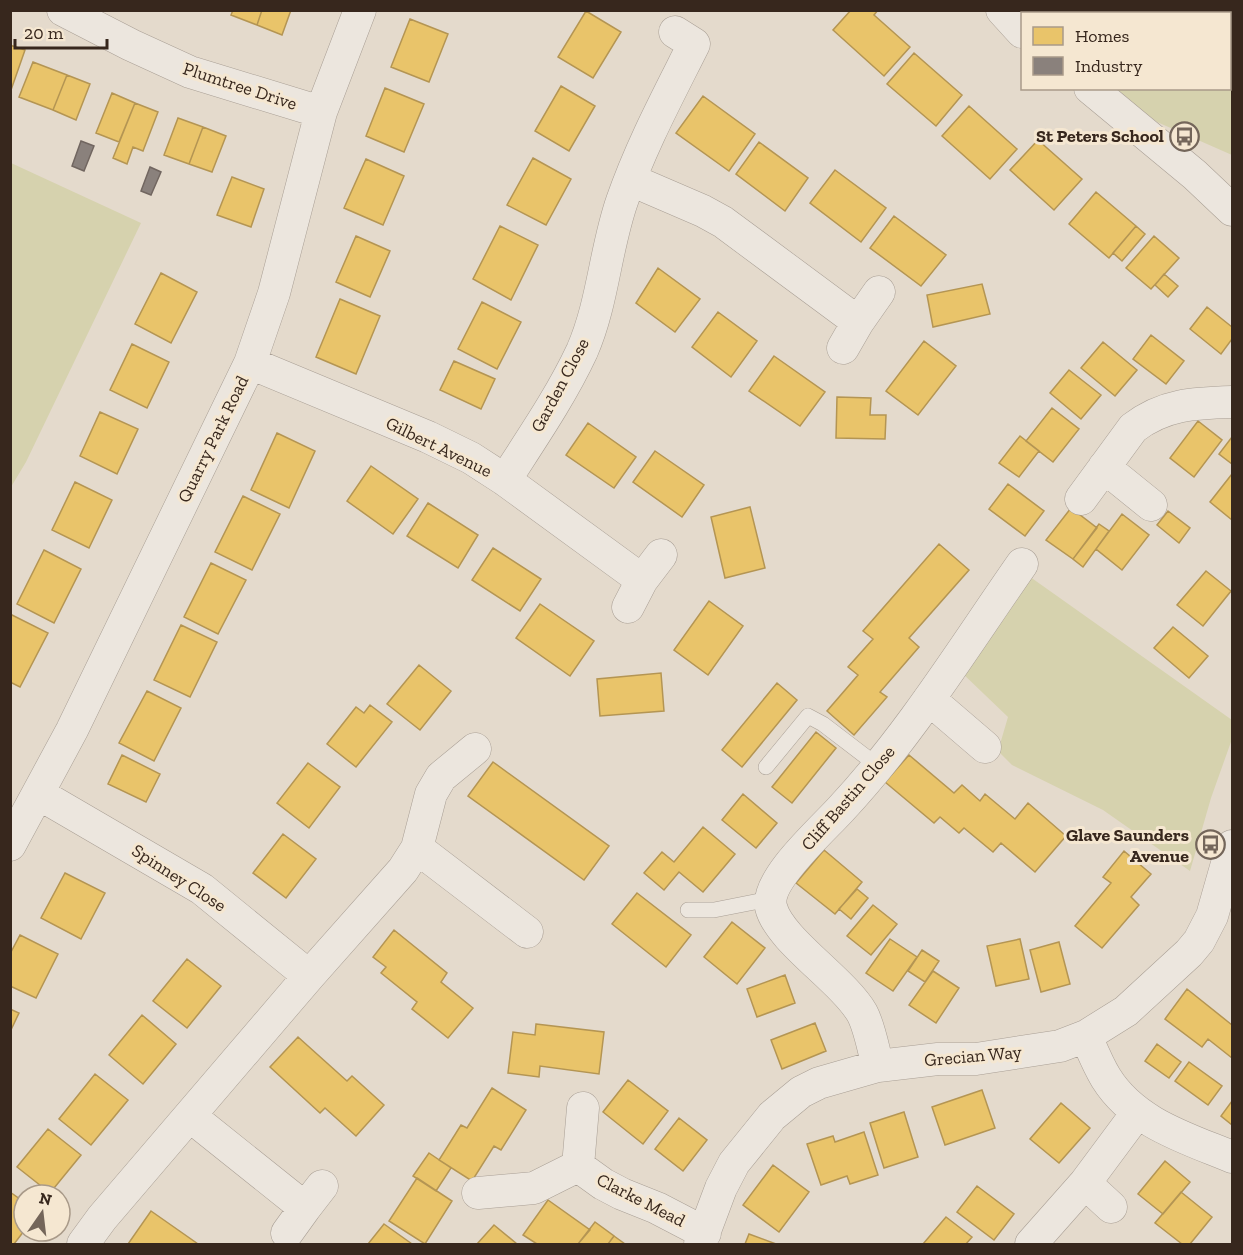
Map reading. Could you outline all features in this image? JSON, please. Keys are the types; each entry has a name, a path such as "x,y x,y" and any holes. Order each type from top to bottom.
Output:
{"street":[{"name":"Plumtree Drive","path":"63,10 190,72 321,112"},
{"name":"Quarry Park Road","path":"10,845 39,794 250,363 274,293 321,112 360,10"},
{"path":"1002,10 1021,30"},
{"name":"Garden Close","path":"505,480 543,421 582,351 597,309 622,202 640,150 695,44"},
{"path":"1092,90 1195,175 1233,210"},
{"path":"631,180 723,222 850,335 879,292"},
{"name":"Gilbert Avenue","path":"250,363 428,437 471,458 505,480 642,580"},
{"path":"1080,499 1133,428 1143,420 1175,406 1233,402"},
{"path":"1104,467 1150,505"},
{"path":"628,607 642,580 661,555"},
{"name":"Cliff Bastin Close","path":"770,899 777,882 792,862 864,785 929,699 1022,564"},
{"path":"929,699 985,747"},
{"path":"83,1245 102,1218 403,870 417,848 431,794 433,769 475,749"},
{"name":"Spinney Close","path":"39,794 202,889 309,976"},
{"name":"Grecian Way","path":"702,1239 721,1188 734,1163 772,1116 801,1092 819,1083 878,1066 938,1059 976,1059 1060,1046 1086,1036 1126,1011 1199,941 1212,916 1233,846"},
{"path":"417,848 527,932"},
{"path":"770,899 771,909 783,930 841,986 862,1014 878,1066"},
{"path":"1086,1036 1105,1077 1137,1113 1166,1129 1233,1157"},
{"name":"Clarke Mead","path":"578,1166 583,1108"},
{"path":"1031,1245 1085,1183 1137,1113"},
{"path":"190,1116 314,1197 287,1233"},
{"name":"Clarke Mead","path":"578,1166 603,1184 657,1208 702,1239"},
{"name":"Clarke Mead","path":"478,1193 534,1188 578,1166"},
{"path":"1085,1183 1111,1207"}],"lane":[{"path":"766,767 808,716 823,724 878,766"},
{"path":"688,910 714,910 770,899"}],"shaded area":[{"path":"1232,11 1232,155 1157,122 1114,90 1231,90 1231,12 1024,12"},
{"path":"11,163 141,223 26,462 11,487"},
{"path":"1026,574 1232,720 1232,739 1211,798 1190,871 1103,810 1012,765 998,751 1008,717 960,671"}],"building: Homes":[{"path":"233,10 262,10 257,25 231,15"},
{"path":"262,10 291,10 282,35 257,25"},
{"path":"851,10 878,10 874,15 910,47 884,76 833,30"},
{"path":"586,11 621,32 593,78 558,57"},
{"path":"410,19 448,34 429,82 391,67"},
{"path":"10,45 25,50 11,90 10,90"},
{"path":"914,53 962,95 936,126 887,84"},
{"path":"33,62 67,75 53,110 19,97"},
{"path":"67,75 90,84 76,120 53,110"},
{"path":"561,86 595,106 569,151 535,131"},
{"path":"385,88 424,104 404,152 366,136"},
{"path":"112,93 135,103 119,142 96,133"},
{"path":"703,96 755,134 729,171 676,133"},
{"path":"135,103 158,112 143,151 133,147 127,164 113,158"},
{"path":"969,106 1017,149 990,179 942,136"},
{"path":"178,118 203,127 189,164 164,155"},
{"path":"203,127 226,136 212,172 189,164"},
{"path":"1038,140 1082,179 1054,210 1010,170"},
{"path":"759,142 808,178 785,211 736,174"},
{"path":"533,158 571,179 546,225 507,205"},
{"path":"366,159 404,176 383,225 344,208"},
{"path":"835,170 886,208 861,242 810,203"},
{"path":"232,177 264,189 251,227 217,215"},
{"path":"1096,192 1136,226 1109,258 1069,224"},
{"path":"894,216 946,255 921,286 870,248"},
{"path":"500,226 538,245 511,300 473,279"},
{"path":"1136,226 1145,234 1122,261 1113,253"},
{"path":"356,236 390,251 370,297 336,282"},
{"path":"1154,236 1179,258 1151,289 1126,268"},
{"path":"658,268 700,299 675,332 636,303"},
{"path":"161,273 197,292 171,343 135,324"},
{"path":"1164,274 1178,286 1168,297 1155,285"},
{"path":"982,284 990,314 933,327 927,295"},
{"path":"340,299 380,316 356,374 316,357"},
{"path":"482,302 521,322 497,369 458,349"},
{"path":"1207,307 1232,327 1232,339 1221,354 1190,329"},
{"path":"718,312 757,341 731,377 692,347"},
{"path":"1151,335 1184,361 1166,384 1133,359"},
{"path":"924,341 956,366 918,415 886,391"},
{"path":"1103,342 1137,370 1115,396 1081,368"},
{"path":"132,344 169,362 147,408 110,390"},
{"path":"774,356 825,392 800,426 749,391"},
{"path":"454,361 495,379 481,409 440,390"},
{"path":"1069,370 1101,395 1081,419 1050,393"},
{"path":"837,397 871,398 870,415 886,415 885,439 836,438"},
{"path":"1052,408 1079,429 1053,462 1026,441"},
{"path":"100,412 138,429 117,474 80,456"},
{"path":"1198,421 1222,440 1194,477 1170,458"},
{"path":"588,423 636,457 614,488 566,455"},
{"path":"277,433 315,451 289,508 251,490"},
{"path":"1020,436 1039,451 1019,477 999,463"},
{"path":"1232,437 1232,464 1219,454"},
{"path":"655,451 704,485 682,517 633,482"},
{"path":"371,466 418,499 393,534 347,501"},
{"path":"1232,474 1232,520 1210,502"},
{"path":"75,482 112,500 89,548 52,530"},
{"path":"1008,484 1044,511 1025,536 989,509"},
{"path":"243,496 280,514 252,570 215,552"},
{"path":"428,503 478,535 458,568 407,536"},
{"path":"750,507 765,568 725,578 711,517"},
{"path":"1071,508 1097,528 1073,559 1046,540"},
{"path":"1168,511 1190,528 1179,543 1157,525"},
{"path":"1122,514 1149,535 1122,570 1096,549"},
{"path":"1099,524 1109,531 1083,567 1073,559"},
{"path":"939,544 969,570 909,638 919,647 880,692 887,697 854,735 827,711 858,675 848,667 873,639 863,631"},
{"path":"493,548 541,579 520,611 472,580"},
{"path":"44,550 81,569 54,623 17,604"},
{"path":"211,563 246,580 218,634 184,617"},
{"path":"1206,571 1231,591 1203,626 1177,605"},
{"path":"709,601 743,626 708,675 674,650"},
{"path":"540,604 594,641 570,676 516,638"},
{"path":"10,614 48,633 20,687 10,682"},
{"path":"181,625 217,642 190,697 154,680"},
{"path":"1173,627 1208,656 1189,678 1154,648"},
{"path":"419,665 451,691 420,730 387,704"},
{"path":"661,673 664,711 600,716 597,679"},
{"path":"777,683 797,700 742,767 722,750"},
{"path":"147,691 181,708 154,761 119,743"},
{"path":"370,705 392,722 356,767 327,744 356,707 364,713"},
{"path":"816,732 836,748 792,803 772,787"},
{"path":"122,755 160,774 146,802 108,784"},
{"path":"909,755 954,793 962,785 980,801 985,794 1015,819 1028,803 1066,836 1035,872 1001,843 993,852 964,828 959,833 940,817 934,823 885,782"},
{"path":"493,762 609,846 584,880 468,796"},
{"path":"308,763 340,787 309,828 277,803"},
{"path":"743,794 777,823 756,848 722,820"},
{"path":"703,827 735,854 703,892 679,872 664,890 644,873 662,852 674,862"},
{"path":"283,834 316,859 286,898 253,873"},
{"path":"824,850 862,882 835,914 796,883"},
{"path":"1124,851 1151,874 1131,897 1139,905 1102,948 1075,926 1111,883 1103,877"},
{"path":"65,873 105,893 81,939 41,918"},
{"path":"857,889 868,898 851,919 839,909"},
{"path":"637,893 691,935 666,967 612,924"},
{"path":"873,905 897,924 871,955 847,936"},
{"path":"732,922 765,948 737,984 704,957"},
{"path":"394,930 447,973 441,982 473,1008 448,1038 412,1009 417,1002 381,973 386,967 373,957"},
{"path":"20,935 58,954 36,998 10,986 10,954"},
{"path":"890,939 917,957 893,991 866,973"},
{"path":"1020,939 1029,979 996,986 987,946"},
{"path":"1059,942 1070,984 1041,992 1030,950"},
{"path":"922,950 939,961 925,982 908,971"},
{"path":"187,959 221,986 187,1028 153,1001"},
{"path":"933,971 959,988 936,1023 909,1005"},
{"path":"785,975 795,1003 757,1017 747,989"},
{"path":"1187,989 1232,1025 1232,1058 1208,1039 1202,1047 1165,1019"},
{"path":"10,1009 19,1013 10,1032"},
{"path":"142,1015 176,1044 143,1084 109,1055"},
{"path":"815,1023 826,1051 782,1069 771,1040"},
{"path":"536,1024 604,1032 599,1074 540,1066 539,1077 508,1073 513,1032 535,1035"},
{"path":"298,1037 347,1081 352,1076 384,1105 356,1136 325,1108 320,1113 270,1067"},
{"path":"1157,1044 1181,1062 1169,1078 1145,1061"},
{"path":"1189,1062 1222,1086 1208,1105 1175,1081"},
{"path":"95,1074 128,1100 91,1145 59,1119"},
{"path":"628,1080 668,1111 643,1144 603,1112"},
{"path":"492,1088 526,1110 501,1150 494,1146 472,1181 439,1160 461,1125 467,1128"},
{"path":"982,1090 995,1128 945,1145 932,1107"},
{"path":"1232,1101 1232,1125 1221,1116"},
{"path":"1061,1103 1090,1128 1059,1163 1030,1139"},
{"path":"904,1112 918,1157 884,1168 870,1123"},
{"path":"679,1118 707,1140 683,1171 655,1149"},
{"path":"48,1129 81,1155 58,1183 37,1183 17,1167"},
{"path":"864,1132 878,1175 850,1184 847,1176 821,1185 807,1144 833,1136 835,1142"},
{"path":"429,1153 451,1168 436,1191 413,1176"},
{"path":"1165,1161 1190,1182 1163,1214 1138,1194"},
{"path":"773,1165 809,1192 779,1232 743,1205"},
{"path":"417,1178 452,1201 425,1244 389,1221"},
{"path":"977,1186 1014,1214 994,1240 957,1212"},
{"path":"10,1192 12,1193 12,1243 15,1243 10,1244"},
{"path":"1181,1192 1212,1217 1190,1244 1182,1244 1155,1223"},
{"path":"548,1200 590,1230 578,1244 537,1244 523,1235"},
{"path":"151,1211 198,1244 128,1244"},
{"path":"946,1217 972,1237 966,1244 923,1244"},
{"path":"595,1222 614,1236 608,1244 578,1244"},
{"path":"384,1224 412,1244 368,1244"},
{"path":"494,1225 517,1244 477,1244"},
{"path":"749,1234 776,1244 745,1244"},
{"path":"614,1236 625,1244 608,1244"}],"building: Industry":[{"path":"81,141 94,146 84,171 72,166"},
{"path":"150,167 161,172 151,195 141,191"}],"place":[{"name":"St Peters School","path":"1185,136"},
{"name":"Glave Saunders Avenue","path":"1210,845"}]}
